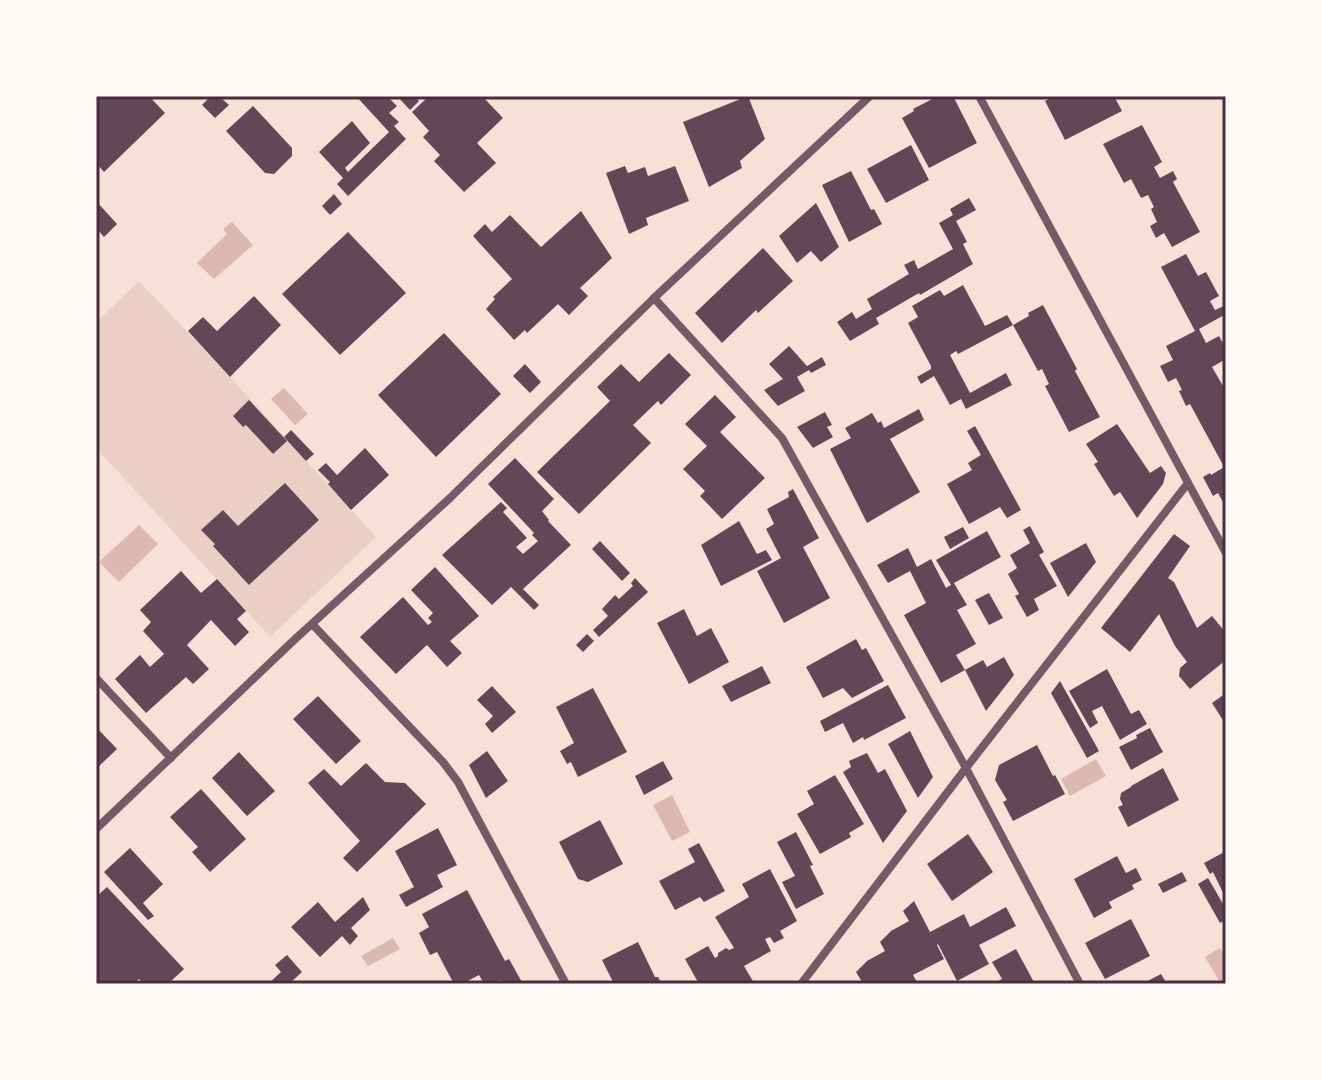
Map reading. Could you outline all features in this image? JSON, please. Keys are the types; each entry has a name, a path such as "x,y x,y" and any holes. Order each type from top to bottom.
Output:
{"street":[{"path":"96,829 450,498 654,298 870,96"},
{"path":"979,96 1226,553"},
{"path":"654,298 782,438 966,768 1080,984"},
{"path":"801,984 1188,483"},
{"path":"313,625 443,762 458,782 566,984"},
{"path":"96,678 171,758"}],"shaded area":[{"path":"232,222 253,245 214,279 197,263 227,234 223,229"},
{"path":"139,281 376,537 270,637 96,448 96,322"},
{"path":"284,388 308,414 295,425 271,399"},
{"path":"139,525 158,544 119,582 99,562"},
{"path":"1096,759 1106,776 1070,796 1061,779"},
{"path":"672,795 690,832 672,841 653,805"},
{"path":"393,938 400,949 368,966 361,956"},
{"path":"1220,948 1226,958 1226,984 1221,984 1205,957"}],"building":[{"path":"96,96 149,96 165,113 104,172 96,163"},
{"path":"356,96 387,96 397,106 389,113 399,122 394,126 406,139 348,196 337,184 343,178 319,152 352,121 370,143 345,168 348,172 389,132"},
{"path":"397,96 420,96 410,110"},
{"path":"429,96 482,96 503,118 477,143 496,163 464,192 434,161 440,155 423,137 429,131 412,112"},
{"path":"748,96 765,139 740,161 742,168 709,187 683,122"},
{"path":"938,96 953,96 977,143 929,168 902,118"},
{"path":"1055,96 1114,96 1122,111 1065,140 1045,101"},
{"path":"210,97 221,98 229,105 215,118 202,105"},
{"path":"253,106 292,148 292,156 274,174 265,173 226,131"},
{"path":"1142,125 1162,162 1154,167 1160,178 1173,171 1177,179 1173,182 1200,232 1172,247 1164,233 1156,238 1150,226 1157,222 1148,195 1141,198 1131,179 1124,183 1103,144"},
{"path":"911,145 929,180 886,203 867,169"},
{"path":"625,166 628,173 645,167 648,176 675,166 689,201 646,218 648,225 629,234 606,173"},
{"path":"851,171 871,210 874,209 882,224 849,242 822,185"},
{"path":"334,194 342,204 330,215 322,206"},
{"path":"969,198 976,210 956,221 967,242 963,244 973,264 876,318 879,324 850,341 837,322 852,312 856,319 872,309 867,299 909,274 904,265 914,260 918,269 953,249 939,223 953,215 950,209"},
{"path":"96,201 117,224 104,237 96,228"},
{"path":"816,203 839,247 821,262 811,251 797,263 779,236"},
{"path":"581,211 612,258 580,288 588,296 569,315 558,304 527,333 525,330 514,340 486,309 495,299 493,297 512,279 473,236 485,224 492,232 510,215 541,247"},
{"path":"348,232 406,293 340,355 282,294"},
{"path":"763,248 793,281 758,313 756,310 722,343 695,313"},
{"path":"1186,254 1198,276 1206,272 1219,296 1210,301 1215,310 1226,305 1226,314 1199,329 1206,343 1219,336 1226,349 1226,359 1212,367 1223,386 1226,384 1226,463 1223,465 1190,404 1186,406 1176,378 1168,382 1160,366 1173,360 1166,346 1195,331 1161,267"},
{"path":"963,285 985,326 1007,315 1013,325 958,354 956,351 950,355 970,393 1006,373 1012,385 966,409 961,399 950,405 934,376 921,384 917,377 931,366 908,323 918,317 912,306 940,290 944,296"},
{"path":"254,296 281,325 230,377 188,331 203,317 217,331"},
{"path":"1043,305 1100,417 1069,432 1045,386 1049,384 1042,369 1038,371 1013,325"},
{"path":"444,333 501,394 436,457 378,395"},
{"path":"789,346 807,366 822,357 826,365 797,377 805,391 778,406 764,390 783,379 769,364"},
{"path":"669,353 691,375 661,405 658,401 633,425 651,443 579,514 537,472 610,401 597,387 621,364 639,382"},
{"path":"525,364 541,382 530,393 513,376"},
{"path":"715,395 736,417 720,432 765,478 722,519 700,496 705,491 683,469 707,446 685,424"},
{"path":"249,400 287,441 273,454 246,425 243,427 233,416"},
{"path":"919,409 924,420 890,439 920,492 867,523 830,449 851,438 845,428 872,413 884,428"},
{"path":"825,412 832,425 827,427 833,437 813,448 797,427"},
{"path":"1117,424 1150,473 1161,466 1166,473 1163,484 1137,518 1120,492 1114,496 1094,464 1098,462 1086,444"},
{"path":"975,426 1021,510 1007,518 1000,507 969,524 947,484 972,470 968,463 981,455 967,431"},
{"path":"291,430 314,454 306,461 284,437"},
{"path":"365,448 389,475 351,510 318,470 326,463 337,475"},
{"path":"515,458 554,499 542,511 571,545 523,589 539,605 534,610 511,587 492,605 442,555 501,502 507,508 503,512 527,538 516,547 523,554 538,541 488,484"},
{"path":"1226,466 1226,508 1218,493 1213,496 1203,477"},
{"path":"285,483 319,520 249,585 201,530 223,510 238,526"},
{"path":"793,489 819,538 803,547 830,598 784,623 757,571 781,558 766,529 774,524 767,509 789,497 788,492"},
{"path":"739,521 757,554 766,550 772,560 721,586 701,545"},
{"path":"1030,526 1044,552 1039,555 1057,586 1034,599 1039,610 1027,617 1015,596 1019,594 1008,574 1017,568 1010,555 1030,543 1023,530"},
{"path":"963,527 969,538 950,549 944,537"},
{"path":"987,531 1001,557 954,583 967,605 957,610 976,644 956,655 965,670 941,683 904,615 926,603 910,571 888,583 877,565 908,548 917,567 931,559 946,588 951,585 936,560"},
{"path":"1174,534 1190,546 1168,578 1174,582 1197,628 1212,616 1226,633 1226,660 1190,689 1179,676 1180,668 1187,662 1159,614 1130,652 1101,628"},
{"path":"600,541 630,573 622,581 592,549"},
{"path":"1086,543 1096,562 1068,597 1050,563"},
{"path":"435,567 479,616 450,641 462,653 447,667 427,645 396,674 360,637 403,597 428,625 432,622 428,618 433,613 411,590"},
{"path":"181,571 201,593 217,579 246,611 237,619 249,632 235,646 211,620 187,645 209,669 193,684 186,677 146,713 115,679 140,655 150,667 164,654 143,631 151,622 140,610"},
{"path":"635,578 648,592 599,637 593,630 608,616 602,609 615,595 619,599 633,586 631,583"},
{"path":"989,593 1003,618 989,625 975,600"},
{"path":"684,609 697,636 711,628 729,662 689,684 657,623"},
{"path":"587,634 594,641 583,652 576,645"},
{"path":"856,639 862,650 866,648 884,681 852,698 843,688 823,698 806,667"},
{"path":"1004,657 1014,675 986,711 965,670 983,660 987,667"},
{"path":"762,666 771,683 731,702 722,686"},
{"path":"1107,669 1131,714 1139,710 1147,724 1120,740 1102,706 1092,711 1098,723 1090,728 1069,691"},
{"path":"1060,681 1099,751 1087,758 1051,693"},
{"path":"888,685 906,718 853,743 843,723 825,732 820,721"},
{"path":"492,686 516,712 492,733 485,724 493,716 477,700"},
{"path":"593,688 627,752 578,777 571,762 567,764 560,751 574,743 556,707"},
{"path":"1226,693 1226,725 1212,703"},
{"path":"318,696 361,741 336,764 293,719"},
{"path":"96,727 117,749 96,769"},
{"path":"1150,728 1163,752 1131,770 1119,747"},
{"path":"910,731 933,777 918,798 888,744"},
{"path":"1037,745 1065,794 1013,821 1003,802 1007,800 995,780 999,765"},
{"path":"487,751 508,781 486,798 469,765"},
{"path":"239,752 275,791 247,816 212,778"},
{"path":"867,753 878,773 885,769 907,811 883,843 843,772 851,767 849,761"},
{"path":"663,761 673,779 644,795 635,776"},
{"path":"366,763 385,782 405,783 426,804 357,872 343,858 360,841 308,783 324,769 341,786"},
{"path":"1163,768 1179,800 1128,827 1118,807 1123,805 1121,793"},
{"path":"835,775 864,824 849,833 851,837 820,854 797,814 814,804 807,791"},
{"path":"201,789 246,839 210,872 192,852 198,847 170,817"},
{"path":"600,820 623,864 588,882 578,879 559,842"},
{"path":"438,828 457,865 437,875 443,887 406,907 399,895 414,887 395,851"},
{"path":"796,832 824,894 796,909 782,882 795,876 777,842"},
{"path":"968,834 993,872 952,901 927,864"},
{"path":"699,843 725,891 704,902 700,897 675,910 659,881 695,862 688,849"},
{"path":"130,848 163,884 143,903 154,916 148,920 104,872"},
{"path":"1226,851 1226,899 1213,872 1210,874 1204,863"},
{"path":"1117,856 1126,873 1136,868 1142,880 1132,885 1134,889 1109,902 1112,908 1094,918 1074,879"},
{"path":"770,869 797,921 780,931 784,938 774,943 770,937 765,939 771,951 744,966 754,983 699,984 685,959 708,946 715,958 726,948 734,948 715,917 749,897 742,884"},
{"path":"1182,872 1187,881 1163,893 1158,884"},
{"path":"1208,878 1226,909 1226,920 1220,923 1198,884"},
{"path":"107,887 184,969 168,984 144,984 139,979 133,984 105,984 102,981 96,984 96,897"},
{"path":"467,890 505,961 509,959 523,984 503,984 500,980 484,984 479,975 462,984 454,984 437,952 430,955 419,933 429,927 422,914"},
{"path":"363,897 370,910 351,928 358,936 350,945 342,936 320,957 291,927 318,902 335,922"},
{"path":"914,901 930,932 964,914 970,927 1006,907 1016,926 979,945 989,964 957,981 938,944 944,959 913,975 918,984 857,984 862,982 856,972 867,961 885,951 880,942 891,931 909,921 903,911"},
{"path":"1131,919 1150,956 1105,979 1085,943"},
{"path":"638,942 655,977 662,984 614,984 602,960"},
{"path":"1016,949 1035,984 992,984 1002,979 992,962"},
{"path":"287,955 302,972 289,984 268,984 281,972 275,965"},
{"path":"1161,974 1167,984 1142,984"}]}
